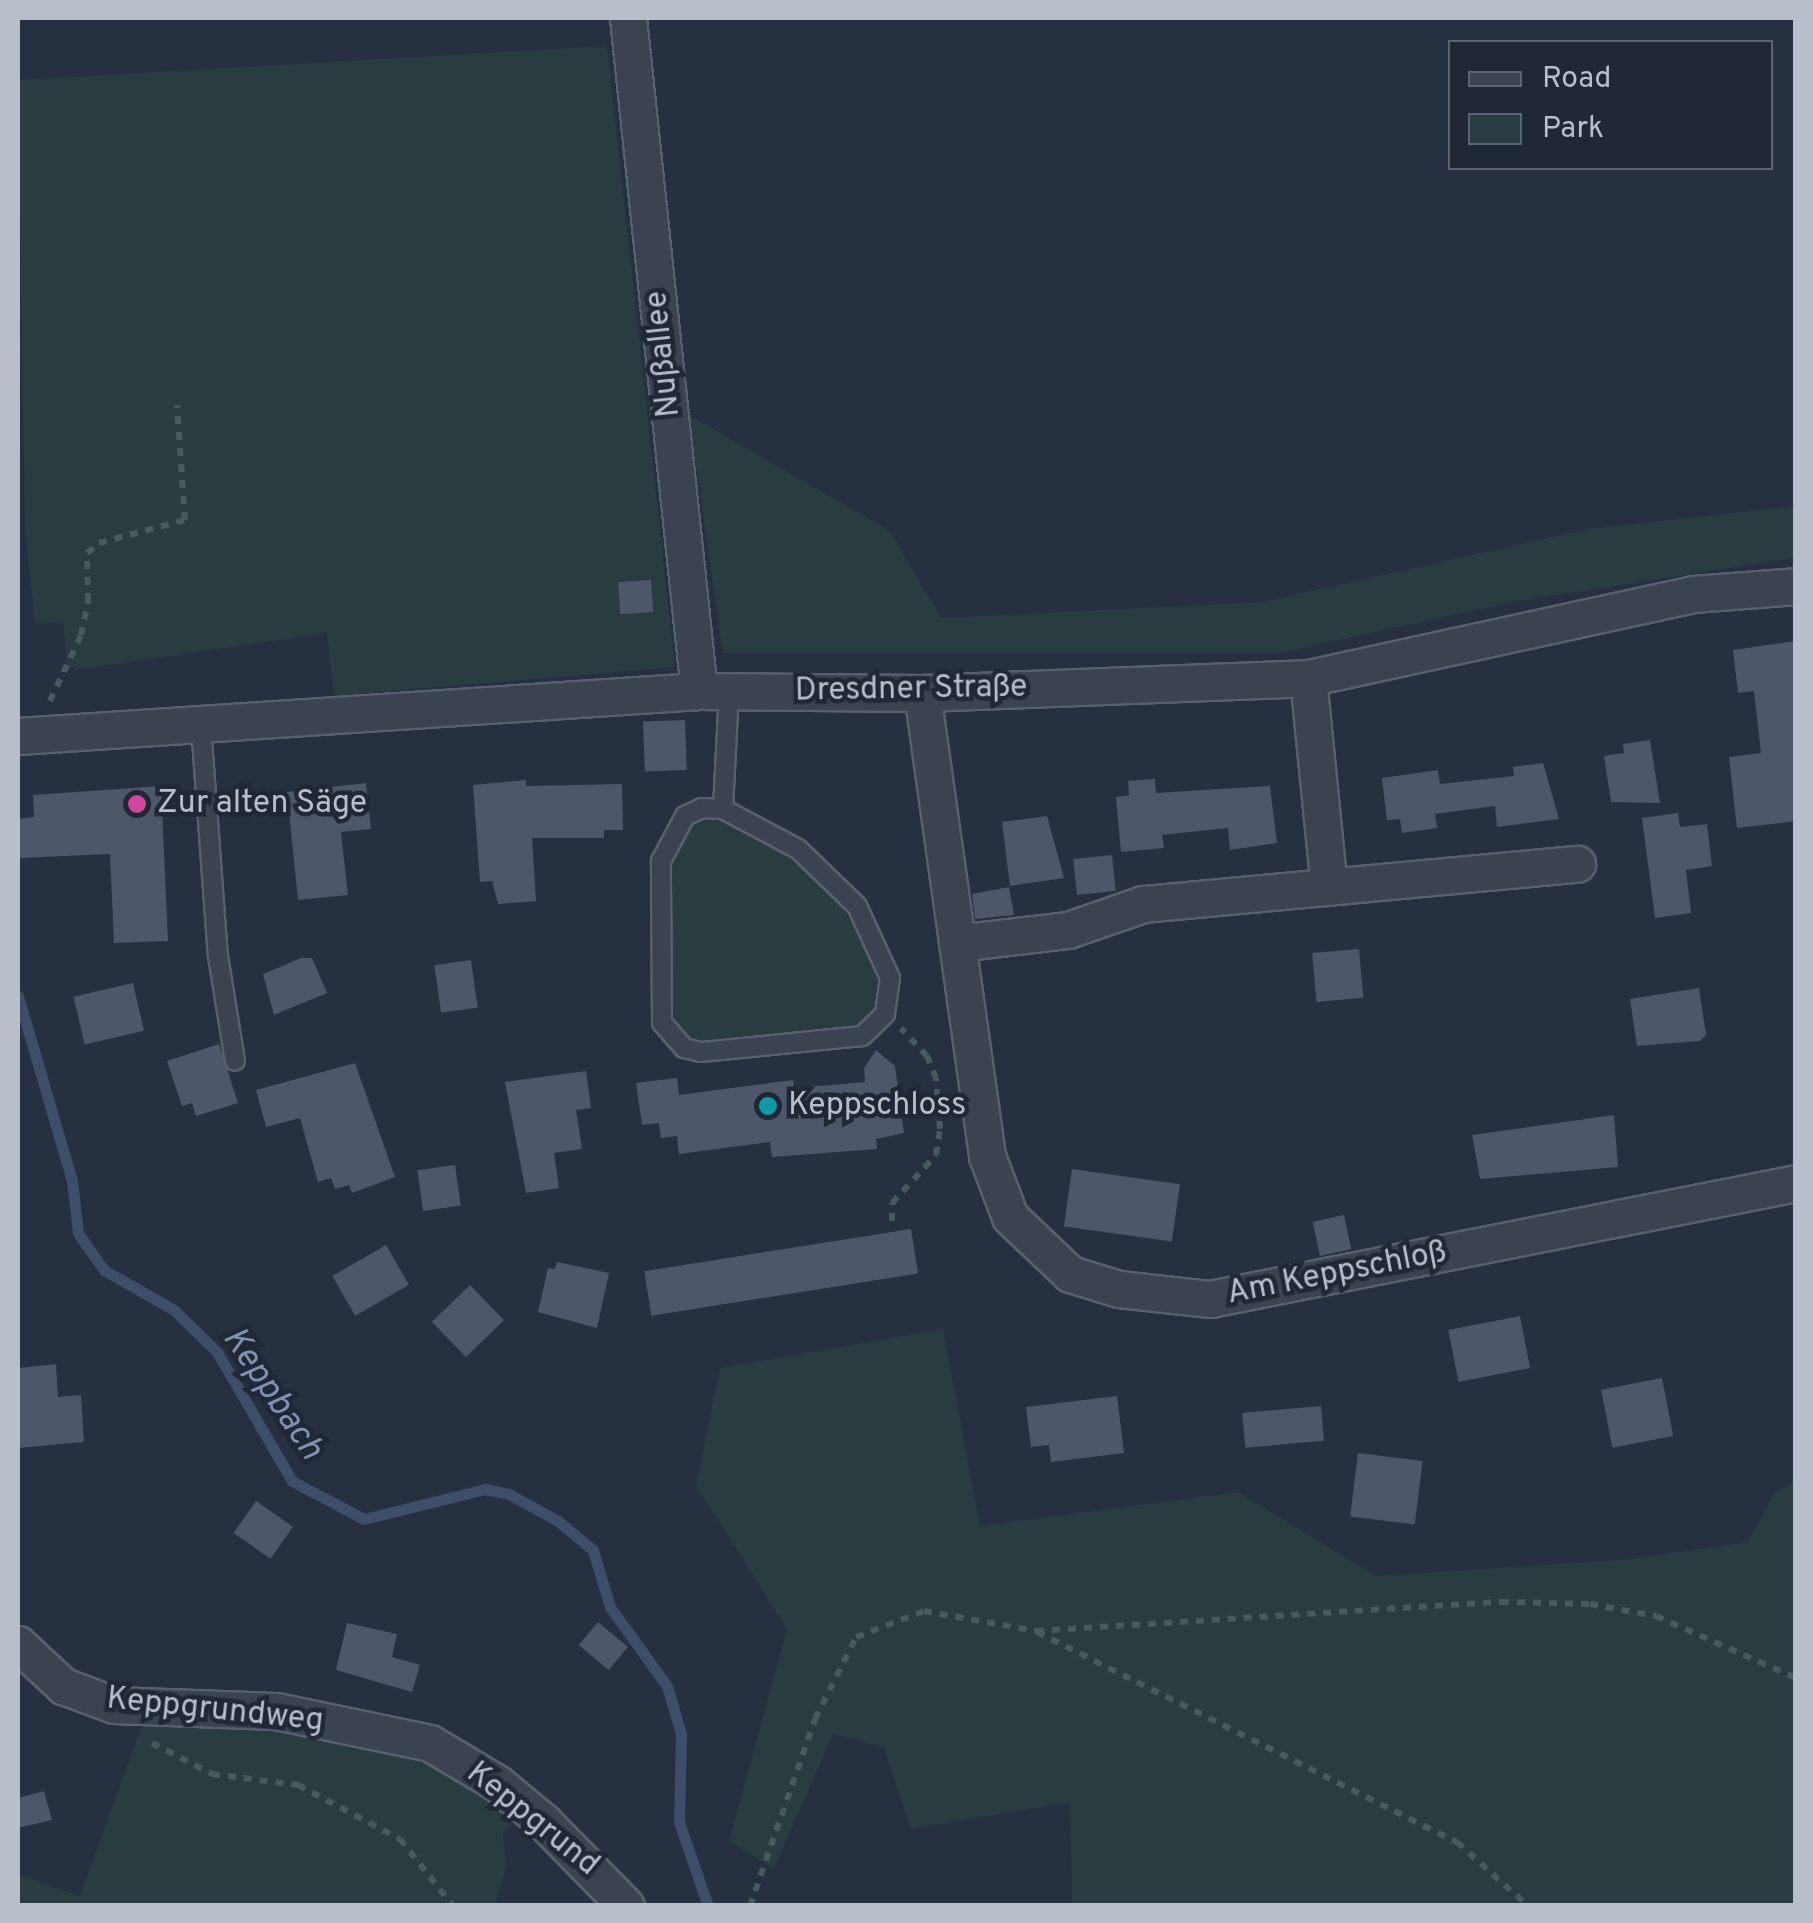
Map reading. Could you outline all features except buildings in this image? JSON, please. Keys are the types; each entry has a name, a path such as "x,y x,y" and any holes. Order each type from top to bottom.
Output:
{"street":[{"name":"Nußallee","path":"628,18 714,691"},
{"name":"Dresdner Straße","path":"18,736 714,691 922,693 1308,678 1693,594 1796,586"},
{"path":"1308,678 1328,887"},
{"name":"Am Keppschloß","path":"922,693 987,1156 1010,1217 1070,1274 1119,1289 1210,1299 1796,1183"},
{"path":"957,943 1068,930 1143,904 1577,864"},
{"name":"Keppgrundweg","path":"18,1644 63,1686 114,1704 276,1710 430,1743"},
{"name":"Keppgrund","path":"430,1743 497,1783 544,1822 626,1906"}],"lane":[{"path":"714,691 723,809"},
{"path":"201,726 218,956 235,1060"},
{"path":"702,808 723,809 798,849 856,906 890,978 885,1014 862,1036 701,1052 672,1037 658,999 660,861 685,816 702,808"}],"path":[{"path":"50,701 81,635 86,553 99,543 185,520 177,405"},
{"path":"885,1014 927,1056 940,1129 936,1154 892,1203 892,1222"},
{"path":"750,1906 816,1718 856,1636 924,1611 1036,1631 1500,1602 1590,1604 1656,1616 1796,1678"},
{"path":"1036,1631 1457,1842 1528,1906"},
{"path":"134,1737 212,1774 298,1786 400,1839 453,1906"}],"green space":[{"path":"607,46 675,667 334,696 327,633 75,670 67,664 63,622 35,624 25,525 18,80"},
{"path":"689,415 890,531 941,618 1262,602 1588,529 1795,506 1795,558 1517,601 1279,653 723,653"},
{"path":"716,818 745,827 827,885 868,948 879,980 873,1015 842,1031 720,1041 700,1042 679,1030 669,1004 671,860 690,826"},
{"path":"943,1329 980,1526 1238,1492 1376,1576 1632,1559 1748,1542 1775,1493 1795,1482 1795,1905 1072,1905 1070,1802 911,1829 884,1748 833,1734 774,1869 729,1841 787,1629 696,1485 720,1368"},
{"path":"145,1717 278,1722 425,1756 516,1819 503,1834 506,1867 495,1905 18,1905 18,1874 80,1896"}],"waterway":[{"name":"Keppbach","path":"18,996 72,1181 78,1233 104,1270 174,1310 217,1352 292,1481 364,1519 485,1489 509,1494 558,1521 593,1550 610,1607 667,1686 681,1734 679,1822 708,1906"}],"place":[{"name":"Zur alten Säge","path":"137,804"},
{"name":"Keppschloss","path":"768,1106"}]}
